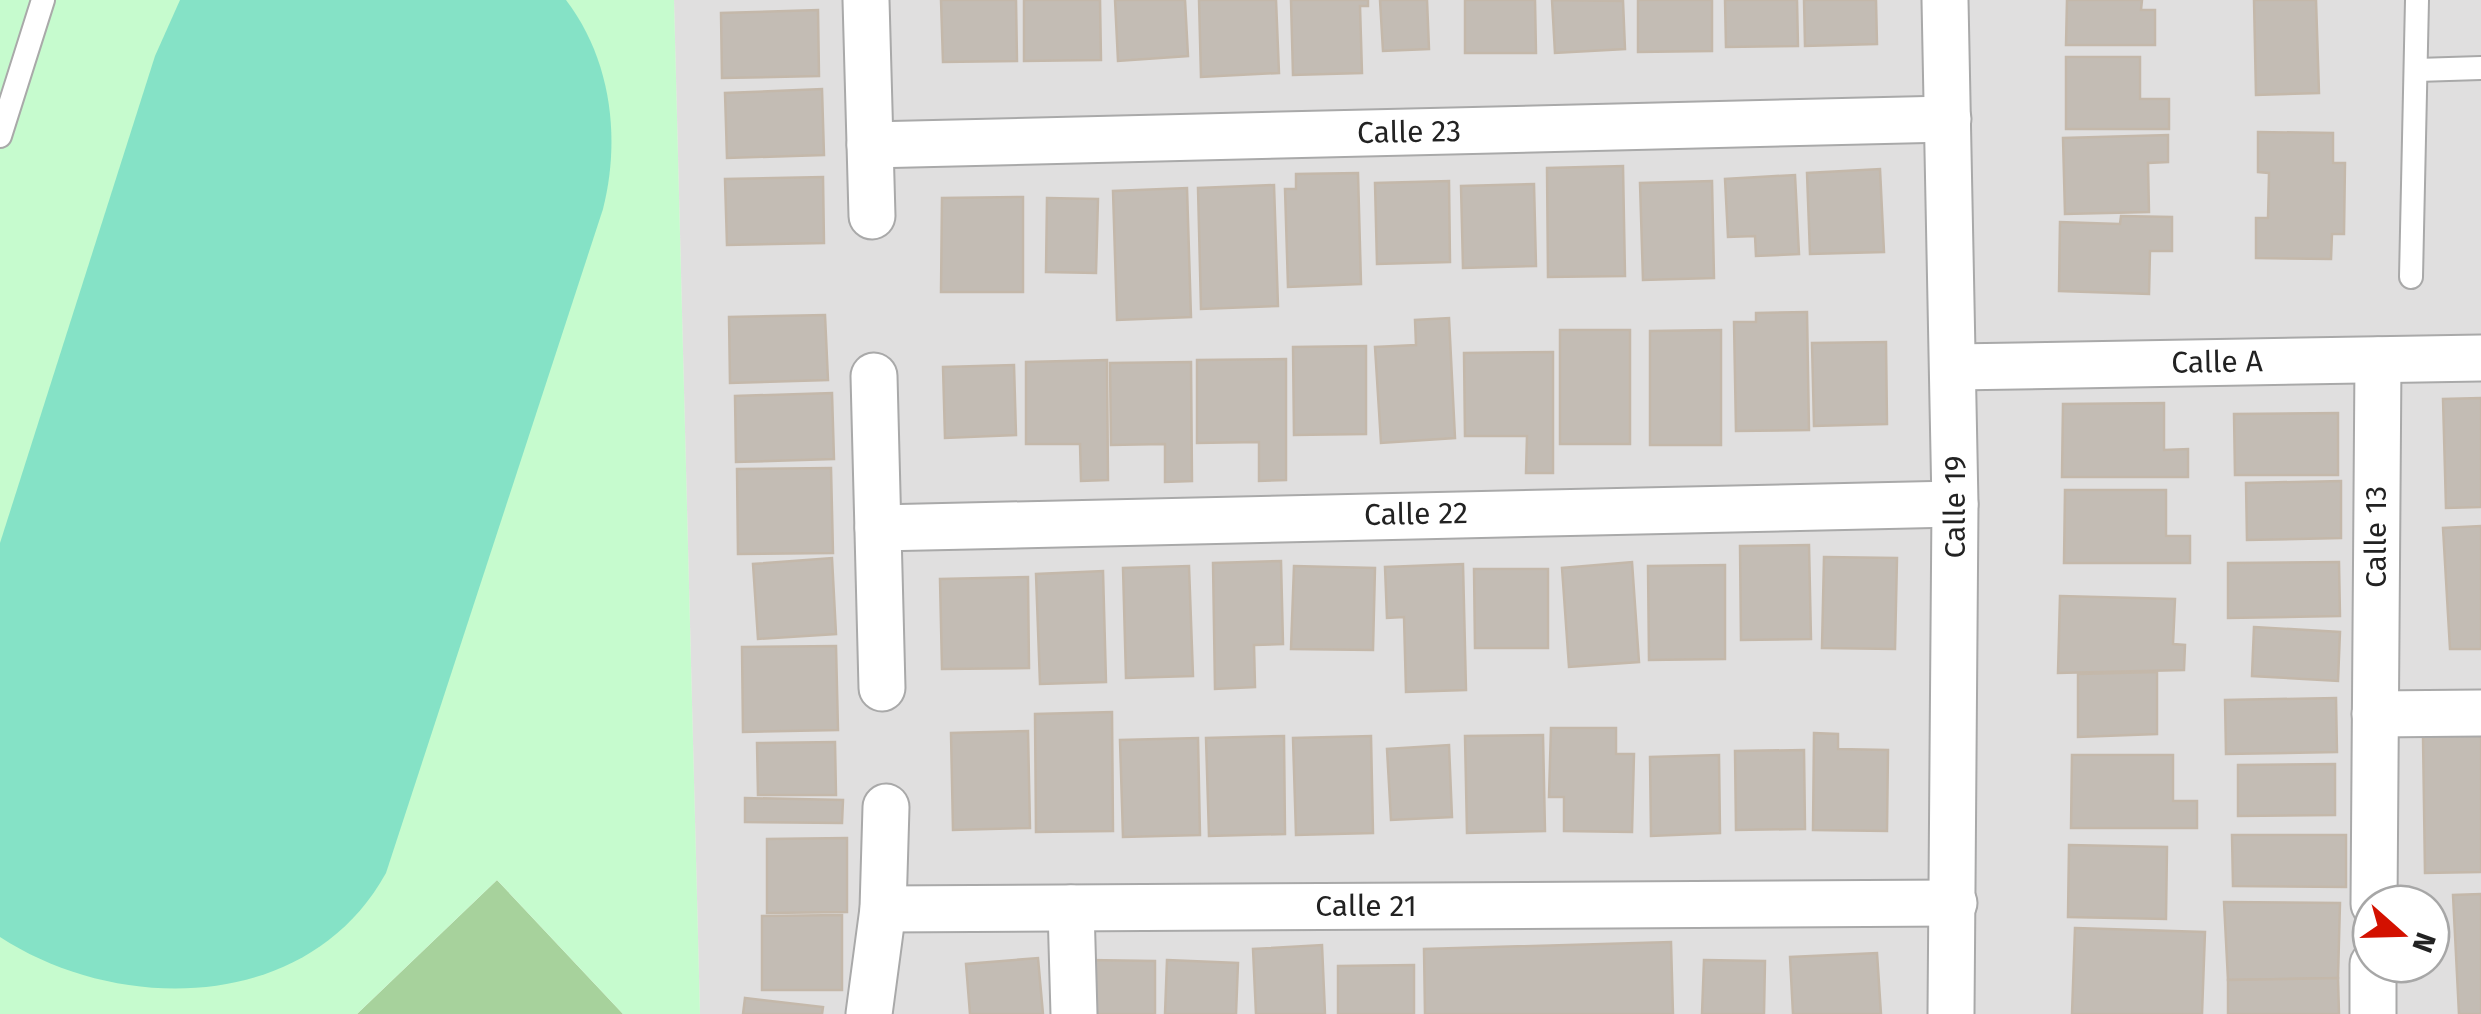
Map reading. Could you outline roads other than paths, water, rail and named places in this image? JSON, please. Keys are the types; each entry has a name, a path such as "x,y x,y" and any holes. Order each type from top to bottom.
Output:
{"street":[{"path":"866,0 872,216"},
{"name":"Calle 19","path":"1945,0 1955,504 1951,1014"},
{"name":"Calle 23","path":"870,144 1948,119"},
{"name":"Calle A","path":"1954,367 2481,358"},
{"name":"Calle 13","path":"2374,884 2378,360"},
{"path":"874,376 882,688"},
{"name":"Calle 22","path":"878,528 1955,504"},
{"path":"2375,714 2481,713"},
{"path":"869,1014 884,909 886,807"},
{"name":"Calle 21","path":"884,909 1954,904"},
{"path":"1071,908 1074,1014"},
{"path":"2373,1014 2374,984"}],"lane":[{"path":"0,136 43,0"},
{"path":"2411,277 2418,70 2416,0"},
{"path":"2418,70 2481,68"}]}
